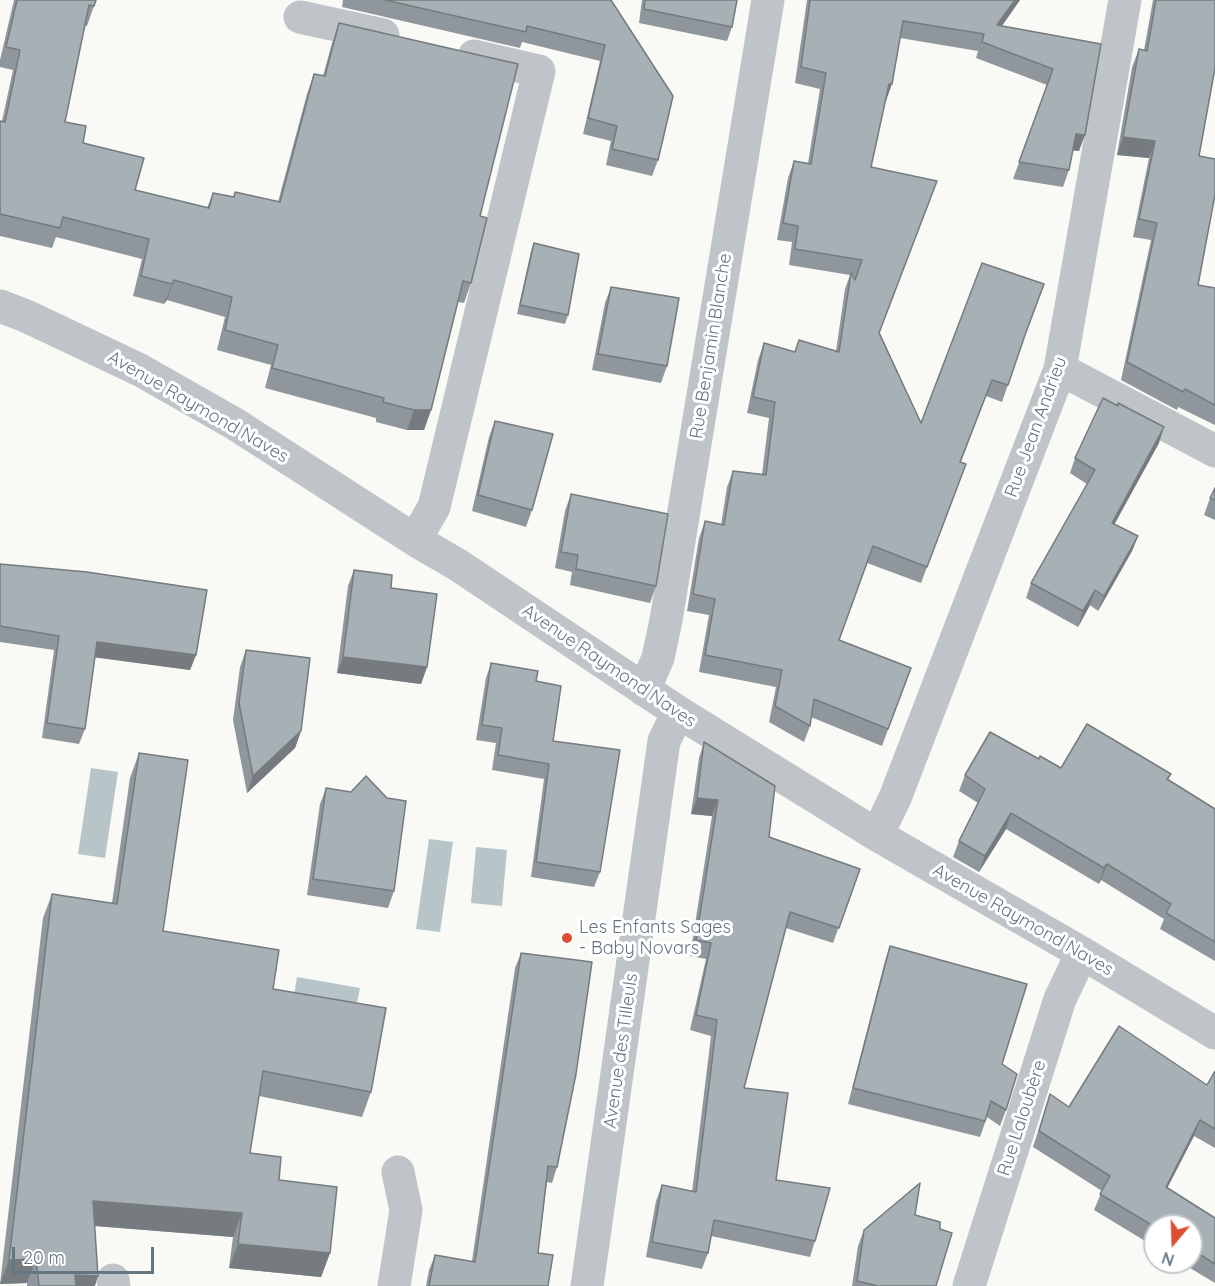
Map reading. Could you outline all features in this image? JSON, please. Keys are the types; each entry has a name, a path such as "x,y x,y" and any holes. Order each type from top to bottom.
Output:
{"street":[{"name":"Rue Benjamin Blanche","path":"644,690 658,658 666,620 768,0"},
{"name":"Rue Jean Andrieu","path":"877,835 895,798 1060,369 1125,0"},
{"path":"300,17 414,42"},
{"path":"415,540 434,507 539,71 448,50"},
{"name":"Avenue Raymond Naves","path":"0,306 140,370 235,424 415,540 458,565 678,712 877,835 1082,953 1215,1033"},
{"path":"1060,369 1215,450"},
{"name":"Avenue des Tilleuls","path":"587,1286 664,741 678,712"},
{"name":"Rue Laloubère","path":"969,1286 1060,999 1082,953"},
{"path":"394,1286 406,1210 398,1172"}],"shaded area":[{"path":"91,768 118,772 105,858 78,854"},
{"path":"429,839 453,842 440,932 416,929"},
{"path":"476,847 507,850 502,906 471,903"},
{"path":"297,977 360,988 354,1017 292,1006"}],"building":[{"path":"17,0 96,0 94,6 89,5 65,122 86,126 83,143 144,158 135,190 209,208 213,193 234,197 235,192 280,202 314,74 325,76 339,23 518,64 480,216 487,218 471,283 463,281 431,410 414,410 383,402 384,398 272,368 278,345 225,330 232,297 174,280 172,284 141,276 149,239 63,217 60,228 0,214 0,121 5,122 20,50 6,47"},
{"path":"385,0 611,0 673,96 658,160 612,149 617,126 588,118 605,45 527,26 526,32"},
{"path":"645,0 737,0 732,27 644,9"},
{"path":"810,0 1015,0 997,25 1101,44 1085,135 1076,134 1069,170 1019,162 1053,69 982,42 984,34 903,21 892,84 889,84 871,167 937,181 879,333 921,423 982,263 1044,284 1008,385 992,380 960,462 966,464 927,567 873,546 839,640 911,668 888,729 814,699 810,726 775,706 782,670 705,655 715,599 693,594 705,521 724,525 733,471 766,475 775,402 753,397 764,343 795,352 799,340 839,352 851,273 855,280 862,260 795,249 798,226 783,223 794,161 811,164 826,73 801,67"},
{"path":"1156,0 1215,0 1215,68 1199,156 1215,159 1215,195 1198,285 1215,288 1215,405 1185,389 1183,392 1127,362 1157,223 1139,219 1155,141 1123,137 1139,49 1147,51"},
{"path":"534,243 579,254 568,315 520,305"},
{"path":"611,287 679,298 667,366 598,354"},
{"path":"1103,398 1118,406 1118,403 1164,427 1112,523 1138,536 1104,596 1095,590 1083,611 1031,583 1095,470 1075,458"},
{"path":"495,421 553,434 532,510 478,495"},
{"path":"1215,488 1215,500 1210,498"},
{"path":"571,494 668,514 656,586 576,569 578,555 561,552"},
{"path":"0,564 87,572 207,590 196,655 97,642 85,729 47,723 59,636 0,626"},
{"path":"354,570 392,575 391,588 437,594 427,667 343,657"},
{"path":"246,650 310,658 301,731 253,776 239,703"},
{"path":"491,663 538,671 536,681 561,686 553,741 620,750 600,872 536,862 549,764 498,755 502,728 482,725"},
{"path":"1087,724 1171,774 1167,779 1215,809 1215,942 1166,913 1171,904 1107,864 1104,868 1011,813 985,856 959,841 985,789 965,775 990,732 1039,759 1040,756 1061,768"},
{"path":"704,742 775,786 769,837 860,869 839,928 790,912 744,1088 788,1093 776,1180 830,1188 815,1241 714,1220 708,1253 652,1242 662,1185 696,1192 717,1020 696,1015 711,943 696,940 718,800 697,798"},
{"path":"139,753 188,760 163,931 279,950 273,989 386,1008 371,1092 263,1071 250,1153 281,1157 279,1180 337,1187 330,1253 238,1244 242,1213 93,1201 98,1276 75,1275 76,1286 39,1286 36,1259 9,1260 52,894 117,904"},
{"path":"366,776 387,798 406,801 394,891 313,879 326,788 351,792"},
{"path":"890,946 1027,984 1002,1064 1017,1074 1006,1110 991,1101 985,1121 853,1088"},
{"path":"521,953 592,962 576,1074 557,1167 548,1166 538,1253 553,1255 548,1286 429,1286 435,1255 475,1262"},
{"path":"1119,1026 1207,1085 1215,1071 1215,1129 1200,1120 1166,1187 1215,1218 1215,1264 1203,1256 1203,1214 1143,1214 1143,1220 1100,1194 1110,1176 1039,1131 1050,1094 1069,1107"},
{"path":"920,1183 915,1215 940,1222 940,1229 952,1233 936,1286 878,1286 857,1281 864,1230"}],"place":[{"name":"Les Enfants Sages - Baby Novars","path":"567,938"}]}
